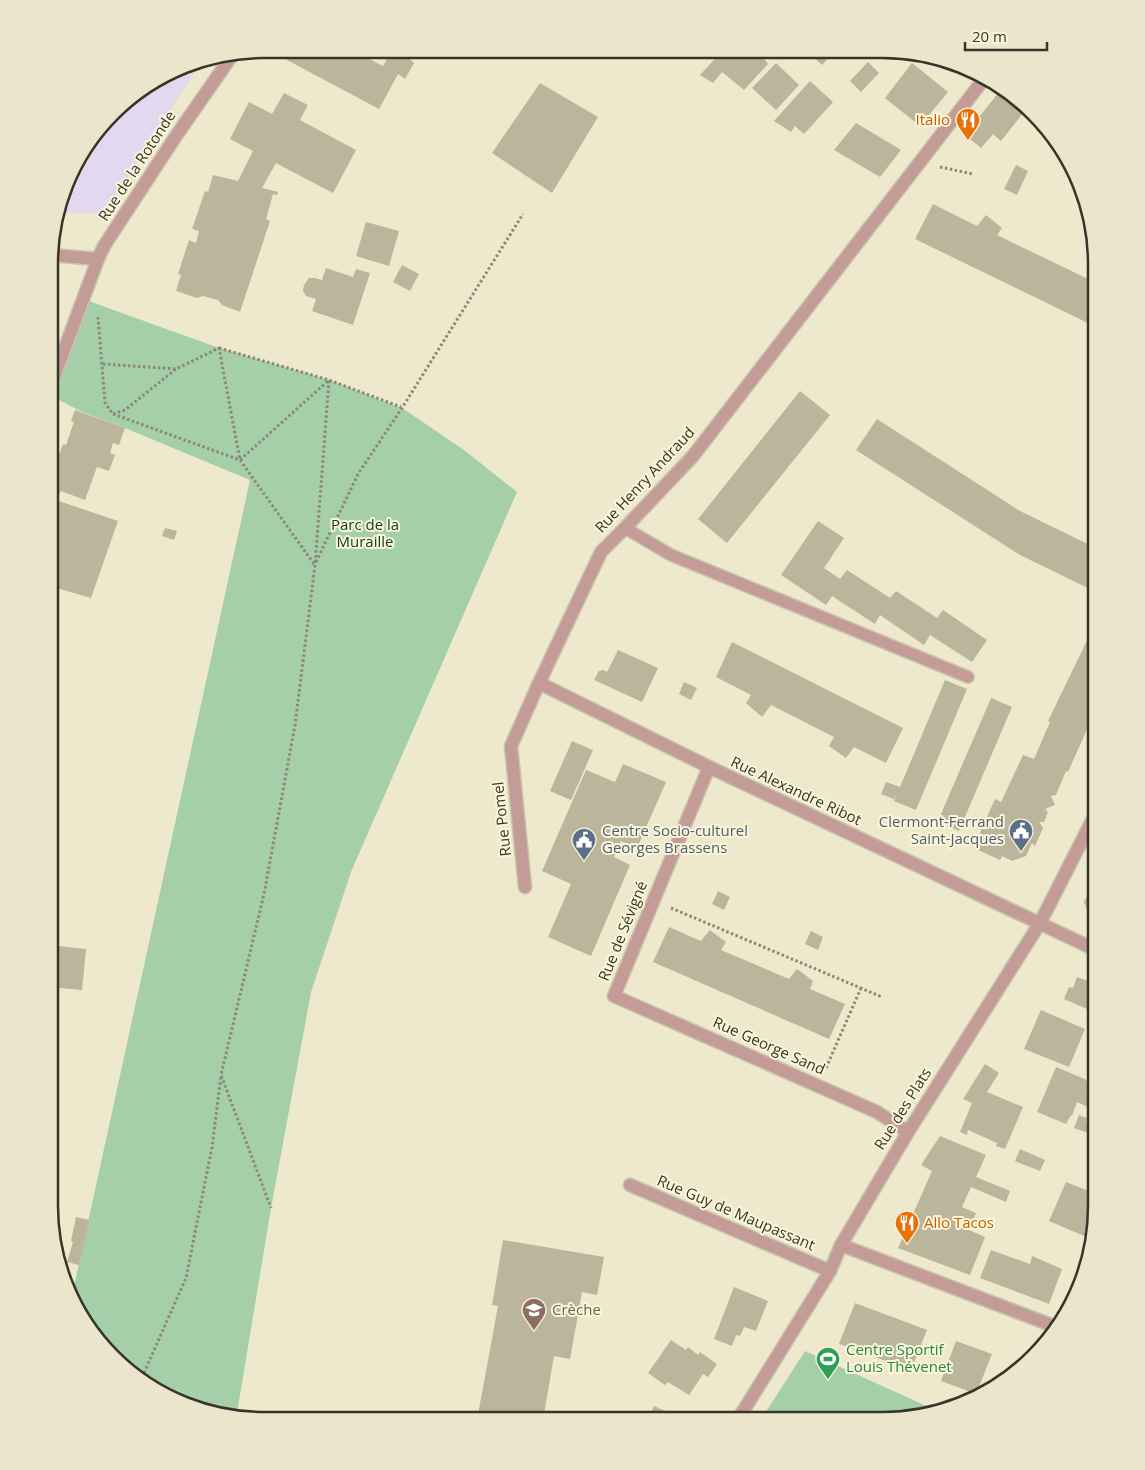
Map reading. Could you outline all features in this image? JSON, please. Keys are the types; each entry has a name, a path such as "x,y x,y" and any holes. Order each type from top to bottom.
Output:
{"street":[{"name":"Rue de la Rotonde","path":"58,366 98,259 176,136 229,60"},
{"name":"Rue Henry Andraud","path":"511,746 601,552 693,456 981,83"},
{"path":"58,255 98,259"},
{"name":"Rue Alexandre Ribot","path":"539,683 709,767 1088,946"},
{"name":"Rue Pomel","path":"511,746 525,887"},
{"name":"Rue de Sévigné","path":"614,996 709,767"},
{"name":"Rue des Plats","path":"743,1412 830,1271 840,1245 908,1132 1040,923 1088,830"},
{"name":"Rue George Sand","path":"614,996 877,1112 908,1132"},
{"name":"Rue Guy de Maupassant","path":"630,1185 830,1271"},
{"path":"840,1245 1050,1325"}],"lane":[{"path":"625,528 671,555 968,677"}],"path":[{"path":"920,162 973,174"},
{"path":"315,565 358,474 402,408 523,214"},
{"path":"83,299 100,318 105,404 112,414 240,460"},
{"path":"112,414 125,410 176,369 219,348 329,380 402,408"},
{"path":"219,348 240,460 315,565"},
{"path":"103,364 176,369"},
{"path":"240,460 329,380"},
{"path":"144,1374 186,1278 212,1147 221,1075 264,894 296,725 315,565 329,380"},
{"path":"653,900 882,997"},
{"path":"818,1086 861,988"},
{"path":"221,1075 271,1208"}],"shaded area":[{"path":"197,68 104,214 64,212 73,185 92,149 118,118 138,100 160,85"}],"green space":[{"name":"Parc de la Muraille","path":"83,299 219,348 329,380 402,408 464,450 517,492 351,872 311,992 271,1208 237,1411 197,1402 160,1385 138,1370 100,1332 85,1310 74,1287 250,480 80,411 58,399 58,366"},
{"name":"Centre Sportif Louis Thévenet","path":"805,1351 929,1407 895,1412 766,1412"}],"building":[{"path":"288,58 367,58 383,66 387,58 409,58 414,63 405,79 398,74 379,109 287,60"},
{"path":"716,58 763,58 768,64 744,90 722,72 713,83 700,75"},
{"path":"814,58 828,58 822,65"},
{"path":"868,62 879,73 861,92 850,81"},
{"path":"776,63 799,85 776,110 752,88"},
{"path":"912,63 948,92 920,126 885,98"},
{"path":"810,81 833,102 804,134 795,126 791,132 774,121"},
{"path":"540,83 598,117 552,193 492,153"},
{"path":"284,93 308,105 300,120 356,150 333,193 276,163 262,188 278,192 277,195 273,194 266,219 270,221 240,312 222,305 218,300 203,296 197,298 176,291 181,275 178,274 189,240 196,243 199,231 192,229 205,191 208,192 213,175 238,181 253,151 230,139 249,102 272,114"},
{"path":"998,93 1022,114 1001,141 993,134 981,148 965,135"},
{"path":"856,123 901,150 880,177 834,150"},
{"path":"1016,165 1028,171 1017,195 1004,189"},
{"path":"933,204 977,226 986,215 1002,228 997,235 1086,278 1088,276 1088,323 915,239"},
{"path":"366,222 399,231 389,266 356,256"},
{"path":"402,265 419,274 410,291 393,282"},
{"path":"326,268 353,277 356,269 370,273 353,325 312,311 316,299 306,296 303,291 304,285 309,278 322,280"},
{"path":"800,391 830,415 727,543 698,519"},
{"path":"75,410 125,428 119,445 113,443 110,453 115,455 109,471 97,467 85,500 61,491 58,495 58,452 60,453 63,444 66,445 74,422 71,421"},
{"path":"877,419 1020,511 1088,544 1088,588 1020,555 856,450"},
{"path":"58,501 118,521 91,598 58,588"},
{"path":"818,521 844,538 824,568 840,579 847,570 890,598 896,591 937,618 943,610 987,640 972,662 930,635 924,645 880,615 875,624 832,596 826,605 781,575"},
{"path":"165,528 177,531 174,540 162,536"},
{"path":"1088,638 1088,727 1056,795 1051,796 1055,805 1045,809 1048,812 1044,822 1039,822 1043,828 1035,846 1032,843 1026,856 1012,861 1002,856 1000,860 978,850 975,844 995,799 1001,802 1023,755 1034,759 1050,722 1048,721"},
{"path":"732,642 903,728 886,763 854,747 846,758 829,746 834,737 771,705 762,717 746,703 751,695 716,677"},
{"path":"618,650 658,668 642,702 594,680 599,671 607,672"},
{"path":"945,680 967,689 916,810 894,801 897,793 894,799 881,794 886,782 900,787"},
{"path":"684,682 697,688 691,700 679,694"},
{"path":"991,698 1012,707 959,831 938,821"},
{"path":"572,741 593,750 571,800 550,791"},
{"name":"Centre Socio-culturel Georges Brassens","path":"623,764 666,782 637,848 621,841 614,857 630,865 591,956 548,937 571,884 542,871 586,770 615,782"},
{"path":"718,891 730,897 724,910 712,904"},
{"path":"1088,893 1088,913 1084,902"},
{"path":"669,927 701,941 710,930 726,942 721,950 789,979 797,969 813,981 810,989 845,1004 829,1039 653,962"},
{"path":"811,931 823,937 818,950 805,944"},
{"path":"58,946 86,949 82,990 58,988"},
{"path":"1077,977 1088,981 1088,1010 1064,999 1069,987 1073,988"},
{"path":"1041,1010 1085,1029 1069,1067 1024,1049"},
{"path":"985,1064 999,1073 987,1092 1023,1107 1005,1149 996,1146 997,1143 968,1130 967,1135 960,1132 972,1103 963,1099"},
{"path":"1056,1067 1087,1080 1088,1107 1077,1102 1072,1116 1066,1124 1037,1112"},
{"path":"1079,1115 1087,1118 1088,1133 1074,1128"},
{"path":"940,1136 986,1155 976,1177 1010,1191 1006,1202 971,1187 962,1207 976,1213 972,1223 958,1217 955,1224 985,1237 970,1275 898,1248 932,1171 921,1165"},
{"path":"1020,1149 1045,1160 1040,1171 1015,1161"},
{"path":"1066,1182 1088,1191 1085,1237 1049,1221"},
{"path":"76,1217 89,1220 79,1265 67,1262 73,1242 71,1241"},
{"name":"Crèche","path":"503,1240 604,1257 597,1295 582,1292 570,1359 554,1356 544,1412 478,1412 498,1306 492,1305"},
{"path":"991,1250 1030,1264 1032,1256 1062,1269 1049,1304 980,1278"},
{"path":"734,1287 768,1301 756,1331 744,1327 740,1336 736,1335 732,1346 714,1339"},
{"path":"855,1303 927,1330 911,1370 839,1344"},
{"path":"671,1340 686,1350 688,1347 698,1355 700,1352 717,1364 708,1377 703,1374 689,1395 668,1382 665,1385 648,1373"},
{"path":"956,1341 992,1354 978,1388 973,1391 971,1392 941,1381"},
{"path":"654,1406 667,1412 651,1412"}],"place":[{"name":"Italio","path":"968,141"},
{"name":"Clermont-Ferrand Saint-Jacques","path":"1021,852"},
{"name":"Centre Socio-culturel Georges Brassens","path":"584,861"},
{"name":"Allo Tacos","path":"907,1244"},
{"name":"Crèche","path":"534,1331"},
{"name":"Centre Sportif Louis Thévenet","path":"828,1380"}]}
